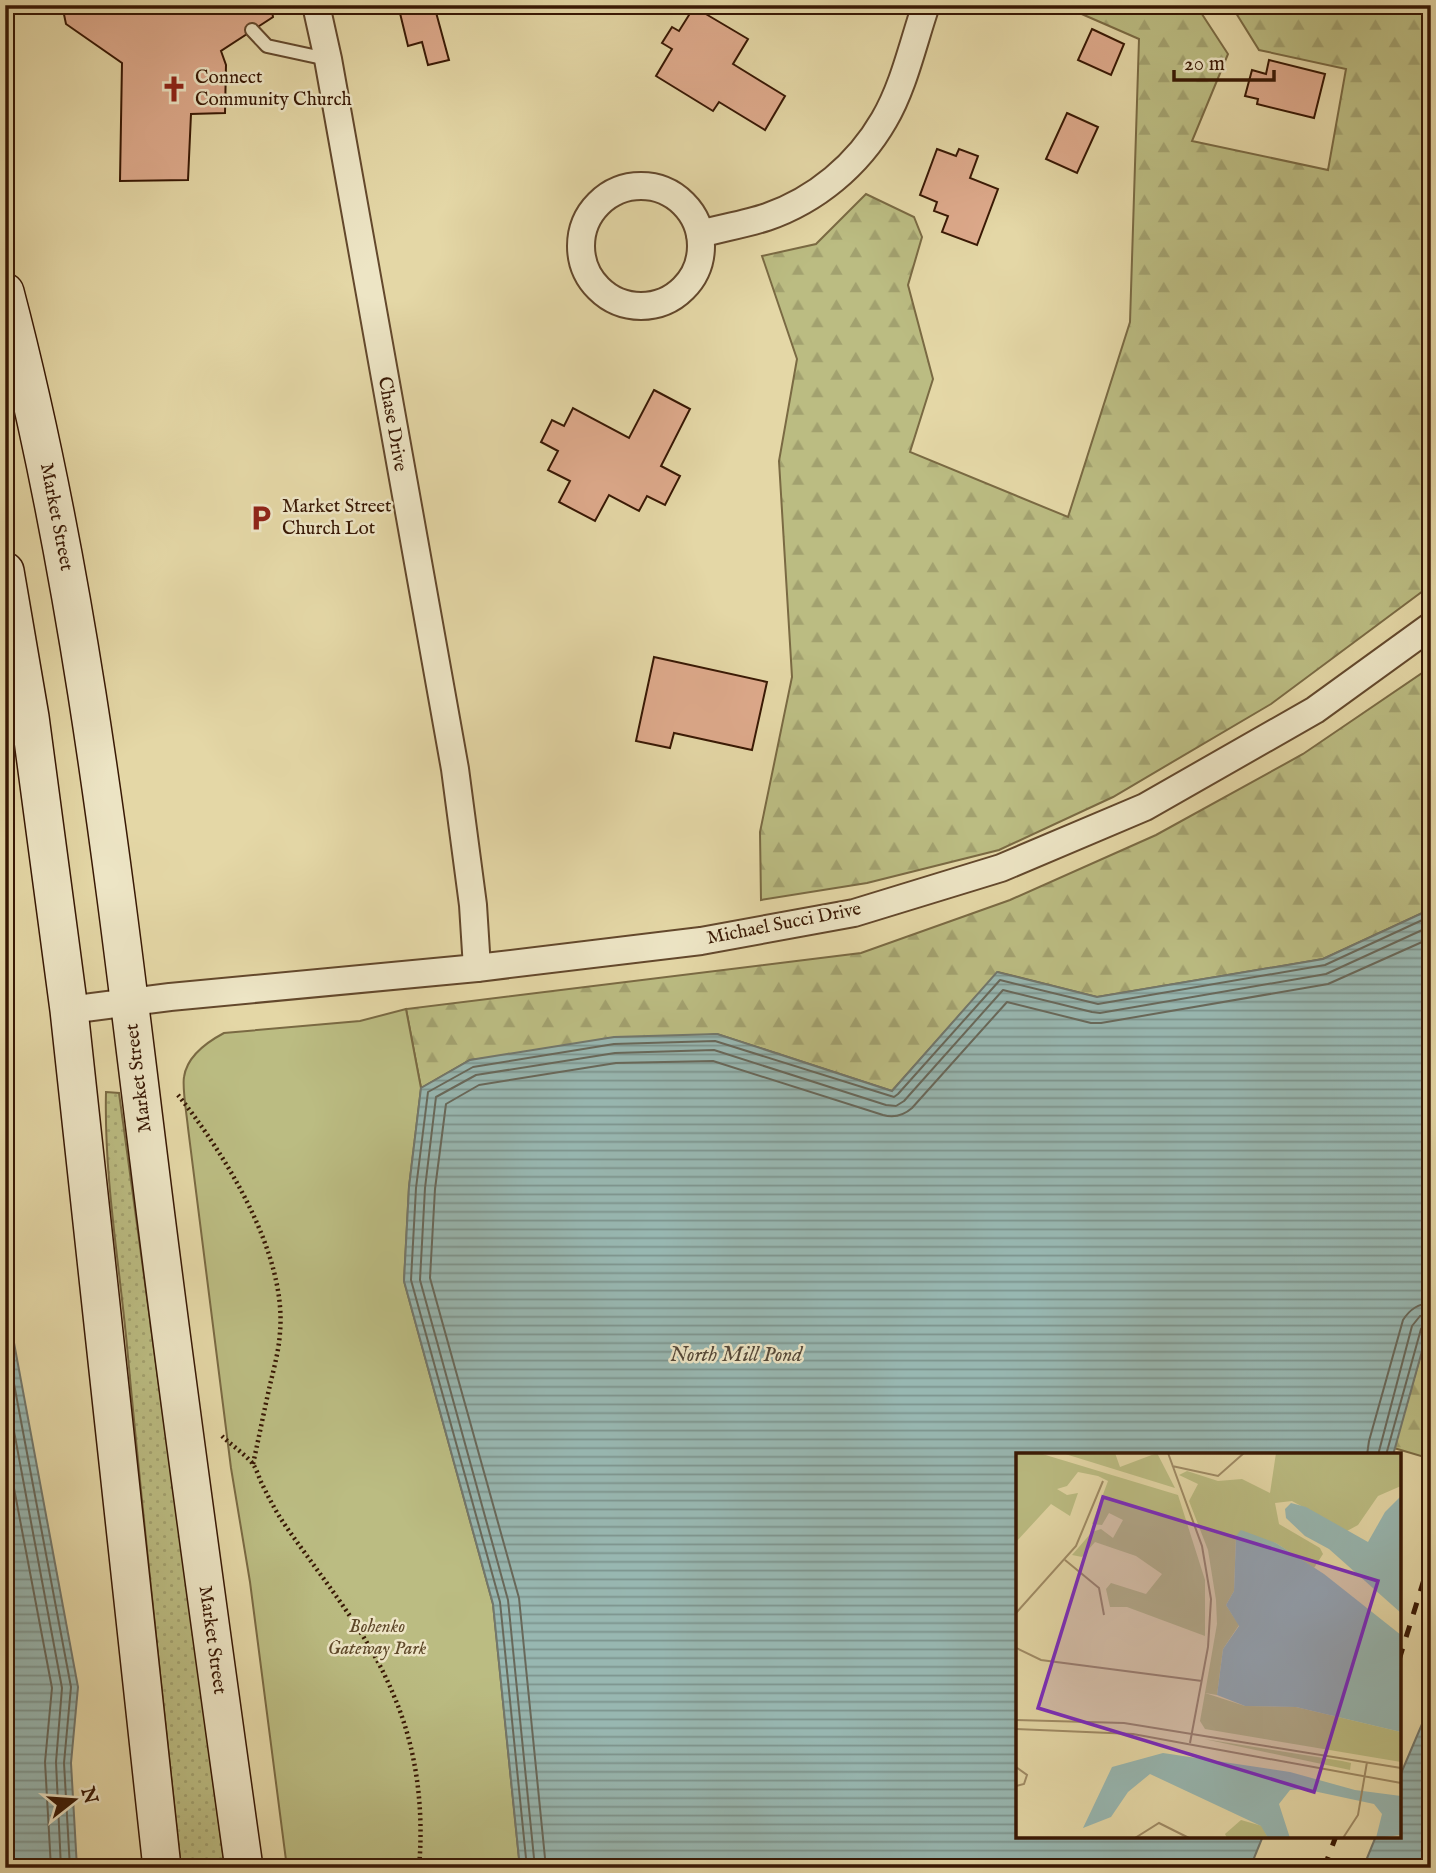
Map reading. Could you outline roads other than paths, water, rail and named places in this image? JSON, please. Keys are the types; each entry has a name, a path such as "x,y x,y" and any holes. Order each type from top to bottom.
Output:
{"main road":[{"name":"Market Street","path":"5,292 41,438 65,562 104,807 172,1345 244,1868"},
{"path":"5,571 30,717 69,1010 162,1868"}],"street":[{"name":"Chase Drive","path":"316,5 328,59 455,769 473,905 477,968"},
{"path":"700,234 767,217 803,202 844,171 862,152 884,120 900,84 926,5"},
{"path":"643,186 663,190 680,200 693,215 700,234 702,253 696,273 684,289 668,301 649,307 630,306 611,299 596,286 585,269 581,249 583,229 592,211 606,197 624,189 643,186"},
{"name":"Michael Succi Drive","path":"69,1010 170,997 477,968 701,941 854,913 1001,868 1145,807 1315,710 1431,626"}],"lane":[{"path":"252,30 267,46 328,59"}],"water":[{"name":"North Mill Pond","path":"1431,909 1431,1319 1394,1453 1016,1453 1016,1838 1262,1838 1250,1868 520,1868 493,1604 404,1281 409,1187 421,1088 470,1060 614,1037 717,1034 892,1091 997,972 1097,997 1323,959"},
{"path":"5,1228 9,1316 78,1687 71,1763 77,1868 5,1868"},
{"path":"1431,1703 1431,1868 1363,1868 1375,1838 1401,1838 1401,1773"}],"railway":[{"path":"1401,1654 1431,1557"},
{"path":"1324,1868 1335,1838"}],"place":[{"name":"Connect Community Church","path":"174,89"},
{"name":"Market Street Church Lot","path":"261,518"}],"park label":[{"name":"Bohenko Gateway Park","path":"377,1638"}]}
